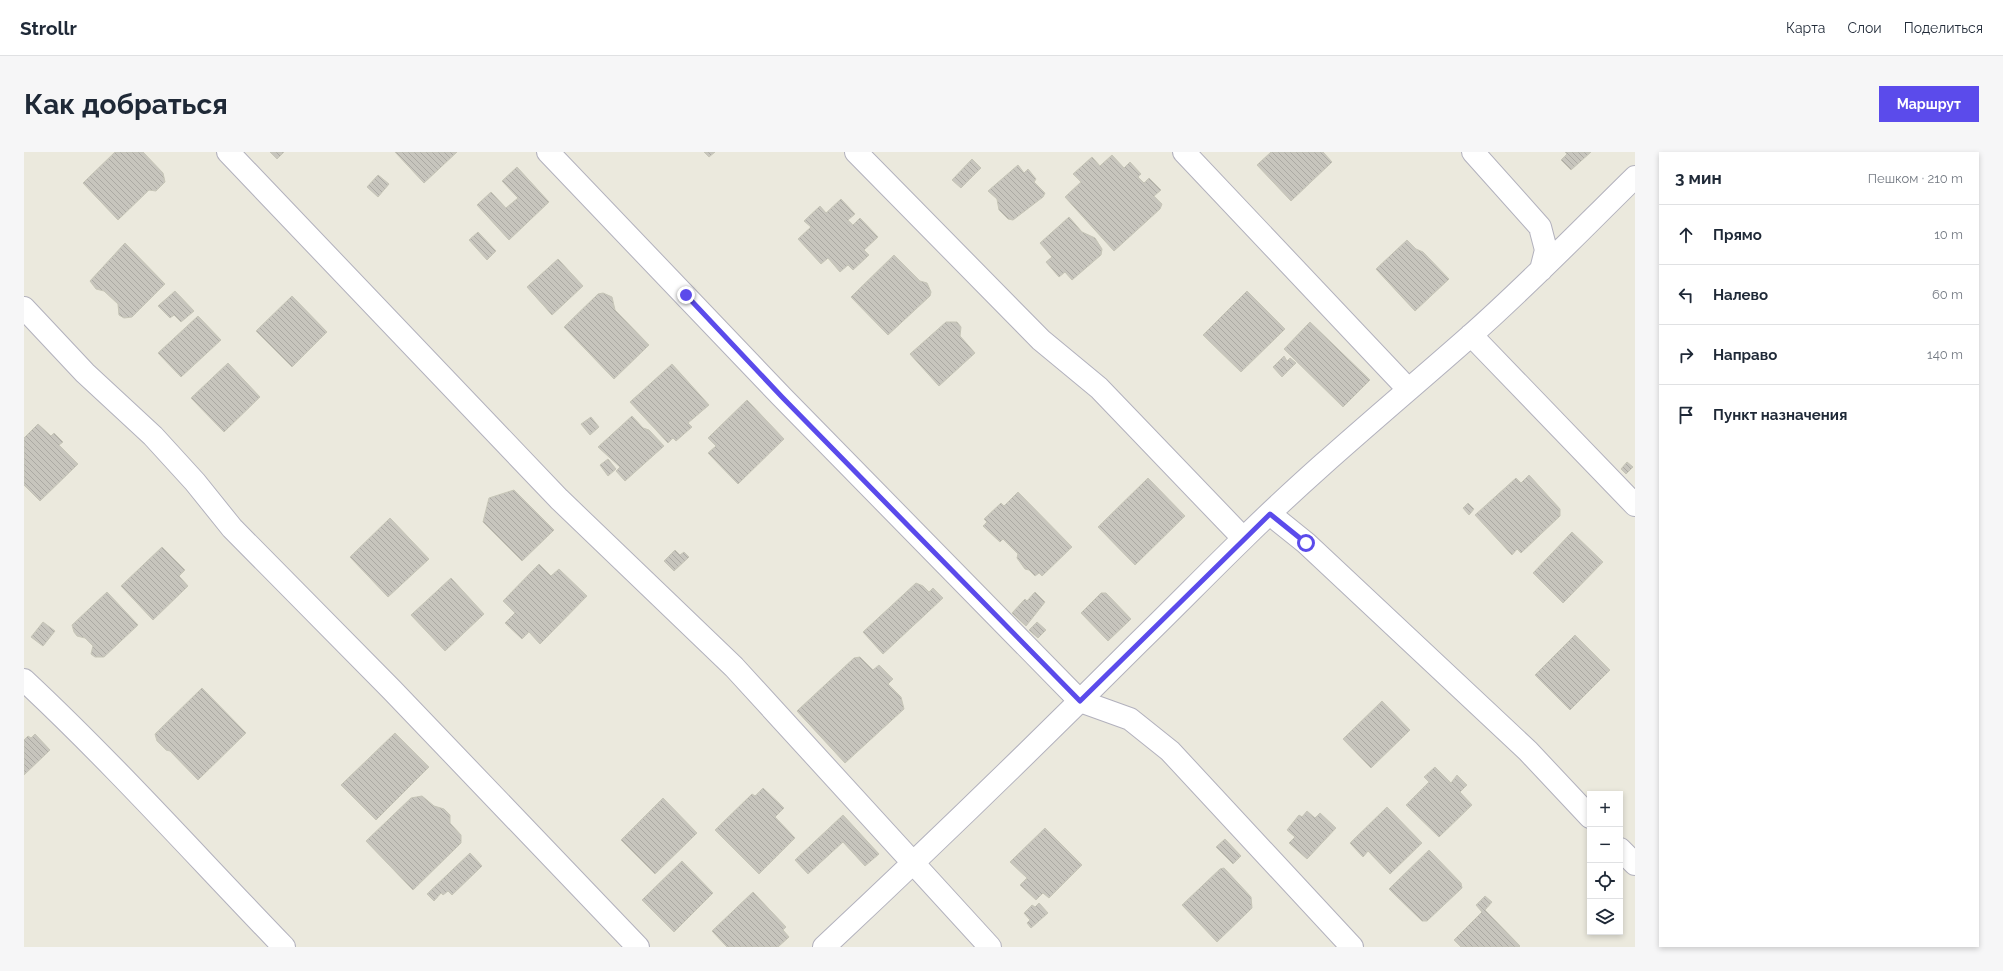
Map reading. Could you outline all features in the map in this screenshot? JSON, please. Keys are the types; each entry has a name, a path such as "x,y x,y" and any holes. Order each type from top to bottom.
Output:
{"street":[{"path":"228,152 558,499 734,667 990,947"},
{"path":"548,152 782,397 1080,701 1130,719 1170,752 1352,947"},
{"path":"856,152 1041,340 1099,388 1243,538"},
{"path":"1184,152 1408,389"},
{"path":"1473,152 1540,227 1546,250 1540,270"},
{"path":"824,947 914,863 1080,701 1243,538 1408,389 1471,335 1635,177"},
{"path":"24,308 85,373 153,436 196,482 232,528 392,690 638,947"},
{"path":"1471,335 1635,505"},
{"path":"1270,514 1306,543 1528,751 1587,814"},
{"path":"24,680 108,761 284,947"},
{"path":"1623,851 1635,864"}],"building":[{"path":"115,152 143,152 163,173 165,182 156,191 149,190 118,220 83,183"},
{"path":"270,152 284,152 277,159"},
{"path":"395,152 457,152 424,183"},
{"path":"704,152 715,152 709,157"},
{"path":"1271,152 1323,152 1332,162 1291,201 1257,165"},
{"path":"1565,152 1591,152 1571,170 1561,160 1567,154"},
{"path":"1112,155 1124,168 1130,162 1141,174 1138,177 1144,183 1149,178 1161,190 1154,196 1162,204 1160,209 1114,251 1065,197 1081,182 1073,174 1092,157 1100,166"},
{"path":"972,159 981,168 961,188 952,180"},
{"path":"1018,165 1024,173 1028,169 1036,179 1034,182 1045,193 1043,197 1013,220 1008,219 999,210 997,199 988,191"},
{"path":"517,167 549,202 509,240 477,205 491,192 506,208 518,198 502,181"},
{"path":"378,175 389,184 378,197 367,187"},
{"path":"841,199 855,214 848,220 853,225 860,218 878,237 864,250 869,255 853,270 848,265 840,272 828,258 821,264 798,239 811,227 804,221 820,206 826,213"},
{"path":"1069,217 1082,232 1095,238 1102,249 1101,255 1072,280 1065,272 1059,277 1046,262 1052,257 1040,243"},
{"path":"478,232 496,251 487,260 469,240"},
{"path":"1407,240 1416,249 1423,252 1449,279 1415,311 1376,269"},
{"path":"125,243 165,284 132,317 124,318 119,315 118,304 104,291 96,289 90,281"},
{"path":"894,255 920,281 927,283 931,292 930,296 888,335 851,297"},
{"path":"558,259 583,286 552,315 527,287"},
{"path":"175,291 194,311 181,322 174,315 170,318 158,306"},
{"path":"1247,291 1285,329 1241,372 1203,335"},
{"path":"603,293 612,297 615,310 649,345 614,379 564,327 598,294"},
{"path":"292,296 327,332 292,367 256,331"},
{"path":"198,316 221,340 181,377 158,353"},
{"path":"946,322 957,322 961,327 960,336 975,353 939,386 910,354"},
{"path":"1310,322 1370,380 1343,407 1284,349"},
{"path":"1284,356 1287,361 1290,358 1296,363 1282,377 1273,367"},
{"path":"228,363 260,397 224,432 191,398"},
{"path":"672,364 709,405 688,423 692,427 676,441 673,438 668,443 630,402"},
{"path":"747,400 784,439 738,484 708,453 716,446 708,438"},
{"path":"632,416 643,428 649,430 664,446 625,481 616,471 620,467 598,447"},
{"path":"591,417 599,427 590,435 581,424"},
{"path":"38,424 51,436 54,433 63,442 59,445 78,464 40,501 24,485 24,438"},
{"path":"608,459 616,469 608,476 600,465"},
{"path":"1627,462 1633,467 1626,474 1621,469"},
{"path":"1529,475 1560,509 1560,516 1521,553 1517,549 1512,555 1475,515 1516,478 1521,483"},
{"path":"1148,478 1185,516 1135,565 1098,527"},
{"path":"514,490 554,530 522,561 483,522 489,498"},
{"path":"1018,492 1072,547 1042,576 1039,573 1035,576 1029,570 1025,569 1017,558 1018,554 1003,539 1000,542 983,526 987,522 984,519 1001,503 1004,506"},
{"path":"1468,503 1474,509 1469,515 1463,508"},
{"path":"390,518 429,559 388,597 350,557"},
{"path":"1572,532 1603,562 1563,603 1533,573"},
{"path":"162,547 185,570 179,576 188,586 153,620 121,586"},
{"path":"675,550 680,555 684,552 689,557 674,571 664,561"},
{"path":"539,564 551,576 559,569 587,596 540,644 529,632 522,639 505,623 515,613 503,601"},
{"path":"451,578 484,614 445,651 411,615"},
{"path":"916,583 923,586 929,592 933,588 943,598 883,654 863,632"},
{"path":"107,592 138,625 104,657 95,657 91,654 93,646 85,638 77,636 72,625"},
{"path":"1035,592 1045,602 1026,626 1012,613 1025,599 1027,601"},
{"path":"1101,593 1106,593 1131,619 1108,641 1081,613"},
{"path":"43,622 55,631 43,646 31,637"},
{"path":"1037,622 1046,630 1038,638 1029,630"},
{"path":"1575,635 1610,670 1570,710 1535,675"},
{"path":"860,657 873,670 879,665 893,679 888,684 901,697 904,709 845,763 797,711 854,658"},
{"path":"202,688 246,733 198,780 170,751 166,750 157,741 155,734"},
{"path":"1382,701 1410,730 1371,768 1343,739"},
{"path":"395,733 429,767 376,820 341,785"},
{"path":"35,734 50,750 24,775 24,740 28,736 31,738"},
{"path":"1435,767 1451,783 1457,775 1467,785 1460,792 1472,805 1439,837 1406,805 1429,782 1424,777"},
{"path":"763,788 784,808 775,817 795,838 759,874 715,830 752,794 755,796"},
{"path":"422,796 434,806 444,809 450,815 450,823 461,835 461,843 413,890 366,841 411,798"},
{"path":"663,798 697,833 655,874 621,840"},
{"path":"1387,807 1422,843 1390,874 1368,851 1363,857 1350,843"},
{"path":"1307,811 1315,818 1320,813 1336,828 1307,859 1289,843 1295,837 1287,830 1299,815 1302,817"},
{"path":"843,815 879,854 865,866 843,842 808,874 795,860"},
{"path":"1045,828 1082,865 1049,898 1043,893 1036,900 1020,885 1027,878 1010,862"},
{"path":"1225,839 1241,856 1233,864 1216,847"},
{"path":"1429,850 1461,883 1462,888 1427,921 1422,921 1389,889"},
{"path":"470,853 482,866 452,895 448,891 443,895 441,893 434,901 427,894"},
{"path":"682,861 713,893 674,932 642,900"},
{"path":"1224,868 1251,897 1252,908 1217,942 1182,905 1220,869"},
{"path":"753,892 786,927 783,930 789,937 778,947 727,947 712,931"},
{"path":"1485,896 1492,902 1485,910 1520,946 1519,947 1461,947 1454,940 1482,912 1476,905"},
{"path":"1039,903 1048,913 1031,928 1027,923 1030,920 1024,913 1032,905 1035,907"}],"route":[{"path":"686,295 782,397 1080,701 1243,538 1270,514 1306,543"}]}
